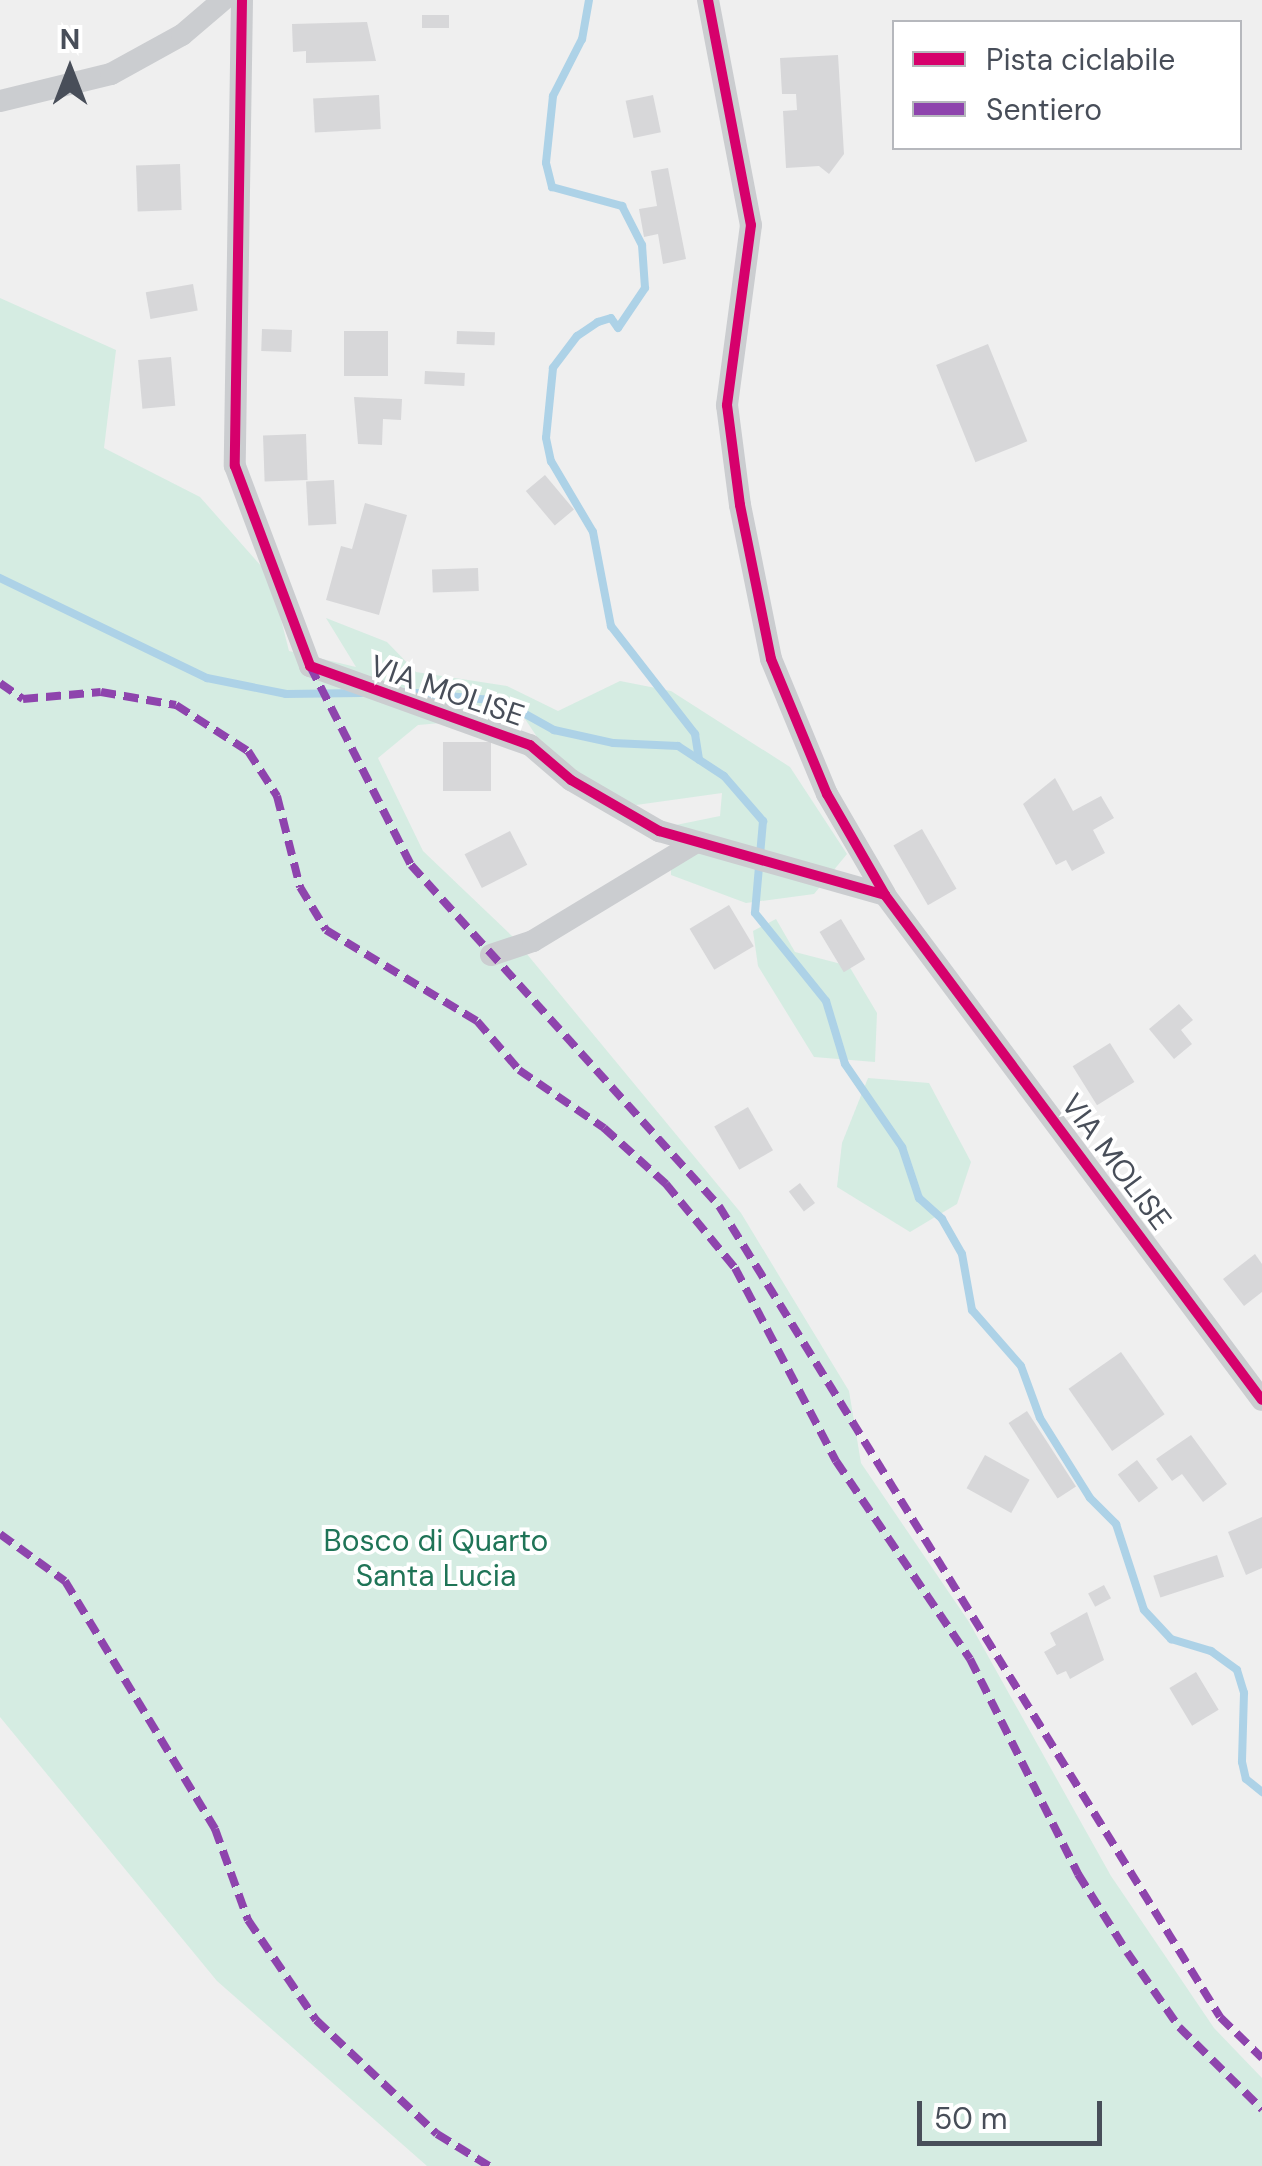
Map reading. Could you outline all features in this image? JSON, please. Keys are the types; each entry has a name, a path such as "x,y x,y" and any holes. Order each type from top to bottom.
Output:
{"street":[{"path":"0,101 112,74 182,35 223,0"},
{"name":"VIA MOLISE","path":"242,0 236,466 310,666 387,698 530,745 629,816 695,843 886,895 1262,1400"},
{"path":"708,0 752,225 727,405 740,505 770,659 827,794 886,895"},
{"path":"491,955 533,941 695,843"}],"green space":[{"name":"Bosco di Quarto Santa Lucia","path":"0,298 116,350 104,448 200,497 270,576 289,651 356,667 326,618 387,642 416,672 507,686 558,711 620,681 671,691 790,767 847,854 814,894 746,903 671,875 671,826 720,816 722,793 636,805 556,765 523,716 418,725 378,758 423,851 512,936 741,1213 849,1391 861,1463 969,1622 1111,1876 1214,2028 1262,2078 1262,2166 427,2166 217,1981 0,1717"},
{"path":"776,919 795,952 849,966 877,1013 875,1062 814,1057 758,966 753,931"},
{"path":"868,1078 929,1083 971,1162 957,1204 910,1232 837,1187 842,1143"}],"building":[{"path":"422,15 449,15 449,28 422,28"},
{"path":"367,22 376,61 306,63 306,51 293,52 292,24"},
{"path":"838,55 844,154 829,174 819,166 786,168 783,111 797,110 796,94 782,94 780,58"},
{"path":"379,95 381,129 315,132 313,98"},
{"path":"653,95 661,132 634,138 626,101"},
{"path":"180,164 182,210 138,212 136,166"},
{"path":"668,168 686,259 663,264 658,234 644,237 639,209 657,206 651,171"},
{"path":"193,284 198,311 150,319 146,292"},
{"path":"262,329 292,330 291,352 261,351"},
{"path":"344,331 388,331 388,376 344,376"},
{"path":"457,331 495,332 495,345 457,344"},
{"path":"988,344 1027,441 975,462 936,365"},
{"path":"171,357 175,406 142,409 138,360"},
{"path":"425,371 465,373 464,386 424,384"},
{"path":"354,397 402,399 401,420 383,419 382,445 358,444"},
{"path":"306,434 308,480 265,481 263,436"},
{"path":"545,475 574,509 555,526 526,491"},
{"path":"334,480 336,524 308,525 306,481"},
{"path":"365,503 407,515 379,615 326,600 341,546 352,549"},
{"path":"478,568 479,591 433,593 432,570"},
{"path":"443,742 491,742 491,791 443,791"},
{"path":"1055,778 1073,811 1101,796 1114,818 1093,830 1105,853 1072,871 1066,860 1056,865 1023,804"},
{"path":"922,829 956,889 928,905 893,846"},
{"path":"510,831 527,865 482,888 465,854"},
{"path":"729,905 754,946 714,970 690,929"},
{"path":"841,919 865,959 844,972 820,932"},
{"path":"1179,1004 1193,1020 1181,1030 1192,1044 1174,1059 1149,1029"},
{"path":"1110,1043 1134,1082 1097,1105 1073,1066"},
{"path":"748,1107 773,1150 739,1170 714,1126"},
{"path":"800,1183 815,1203 804,1211 789,1191"},
{"path":"1255,1254 1262,1264 1262,1292 1244,1306 1223,1279"},
{"path":"1121,1352 1165,1414 1112,1451 1069,1389"},
{"path":"1027,1411 1076,1486 1058,1498 1009,1423"},
{"path":"1191,1435 1227,1484 1203,1502 1182,1474 1172,1481 1156,1459"},
{"path":"985,1455 1030,1480 1011,1513 967,1488"},
{"path":"1137,1460 1158,1488 1139,1502 1118,1474"},
{"path":"1262,1517 1262,1568 1246,1575 1228,1532"},
{"path":"1217,1555 1224,1577 1160,1598 1153,1576"},
{"path":"1104,1585 1111,1598 1095,1607 1088,1593"},
{"path":"1087,1612 1104,1660 1070,1679 1066,1671 1057,1675 1044,1652 1056,1645 1050,1633"},
{"path":"1196,1672 1219,1710 1192,1726 1169,1688"}],"waterway":[{"path":"589,0 582,39 553,96 546,163 552,187 622,206 642,245 645,288 618,328 611,318 598,322 577,336 553,368 546,438 551,461 593,532 611,626 695,734 699,760"},
{"path":"0,578 207,678 286,694 361,693"},
{"path":"405,692 502,701 554,730 613,743 678,746 724,776 763,821 755,913 826,1001 845,1064 902,1147 919,1198 942,1219 962,1254 972,1310 1021,1366 1040,1418 1090,1498 1116,1524 1144,1610 1171,1639 1211,1651 1237,1670 1244,1693 1242,1762 1246,1779 1262,1792"}],"marked path":[{"path":"310,666 411,865 719,1206 1220,2017 1262,2058"},
{"path":"0,683 23,699 101,692 176,705 248,751 277,796 300,887 326,930 477,1021 519,1070 604,1128 666,1184 735,1268 836,1461 970,1659 1078,1874 1127,1952 1179,2027 1262,2109"},
{"path":"0,1534 65,1581 215,1829 248,1920 316,2020 437,2134 489,2166"}],"cycle path":[{"path":"242,0 235,466 310,666 530,745 571,780 659,831 885,895 1262,1400"},
{"path":"708,0 751,225 727,405 740,505 771,659 827,794 885,895"}]}
